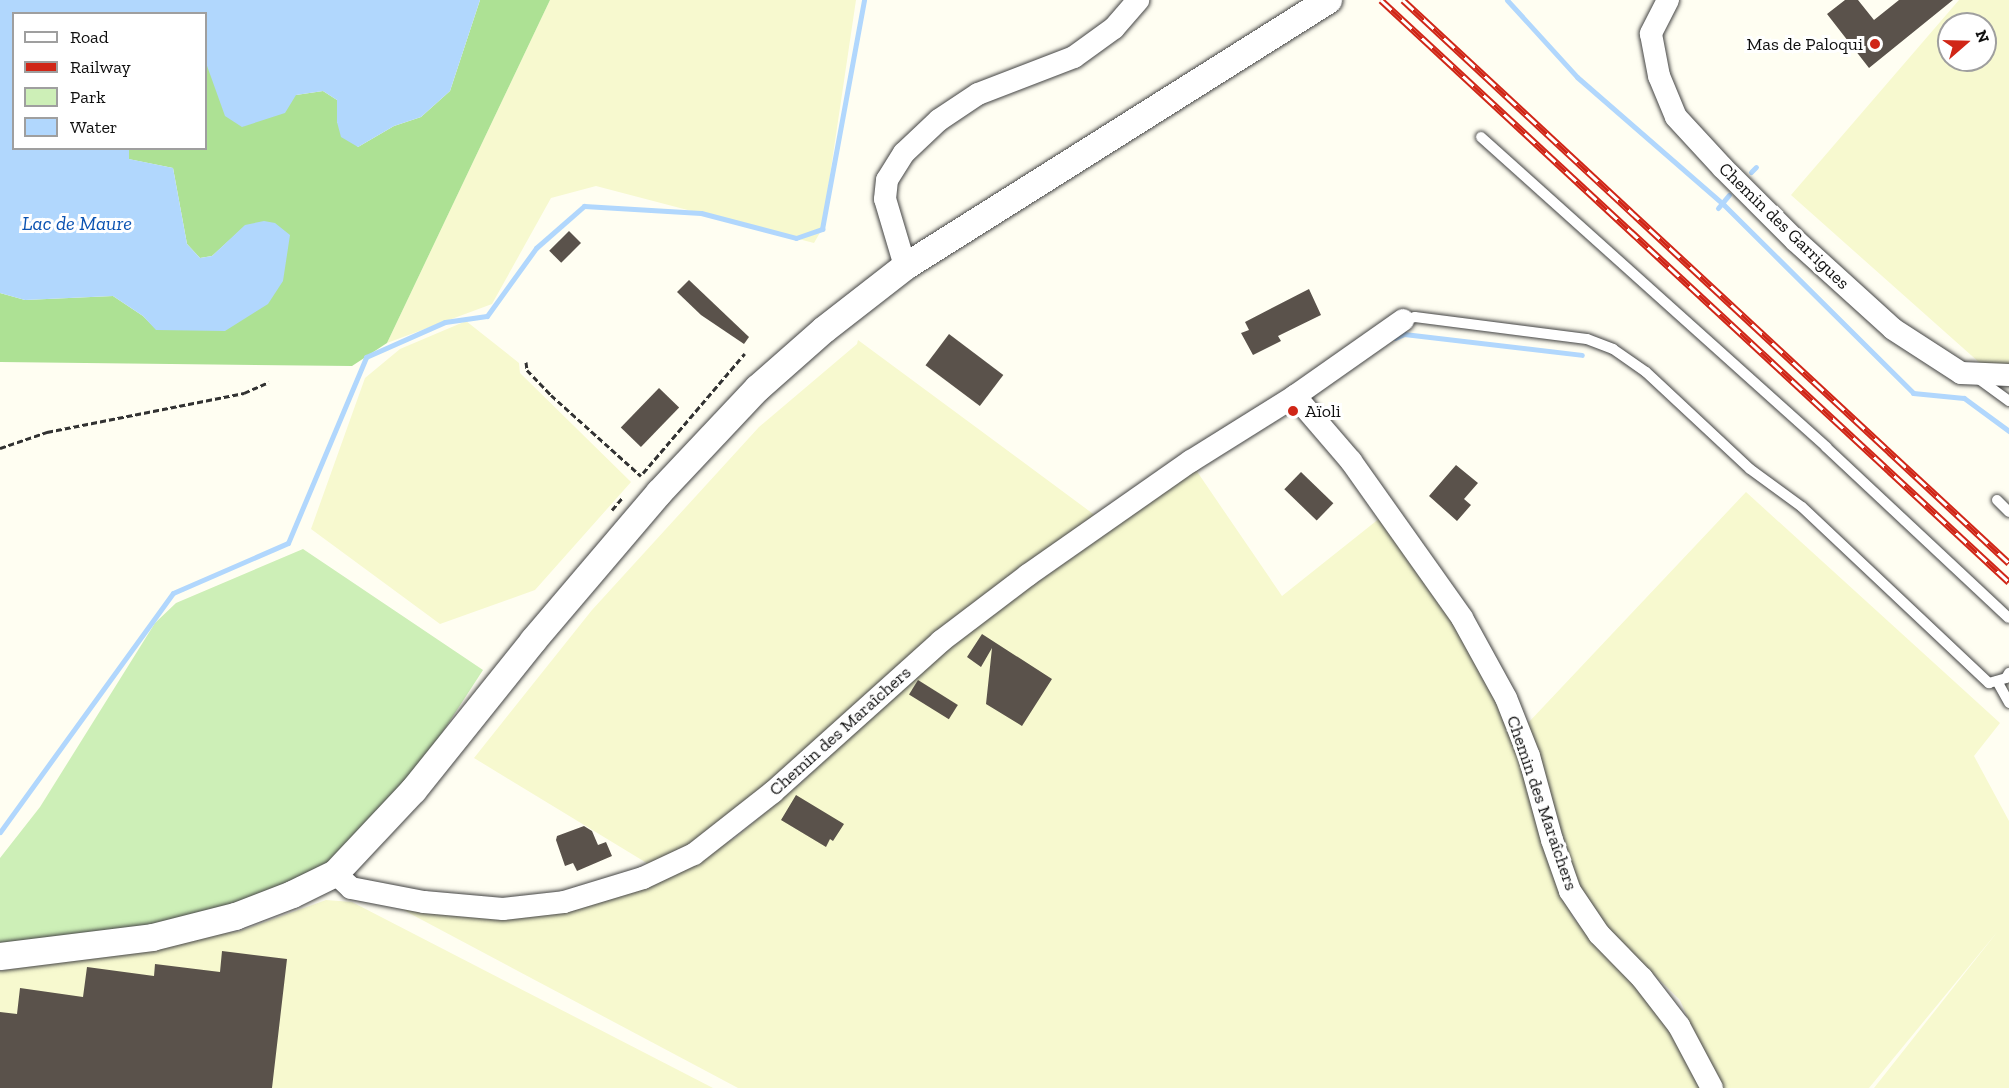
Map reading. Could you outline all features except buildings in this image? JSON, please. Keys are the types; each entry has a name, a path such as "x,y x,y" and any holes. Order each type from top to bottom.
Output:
{"street":[{"path":"905,266 885,199 887,180 904,153 939,120 978,94 1074,57 1114,28 1138,0"},
{"path":"0,956 152,937 225,919 292,894 335,873 413,790 477,714 533,640 659,492 757,388 824,329 905,266 1328,0"},
{"name":"Chemin des Garrigues","path":"1668,0 1651,34 1659,76 1676,117 1794,240 1893,329 1961,373 2009,375"},
{"name":"Chemin des Maraîchers","path":"335,873 351,888 424,902 502,909 564,902 643,878 694,854 773,792 941,641 1028,575 1191,461 1295,396 1403,320"},
{"name":"Chemin des Maraîchers","path":"1295,396 1351,461 1462,618 1506,698 1529,756 1552,840 1570,891 1599,934 1642,978 1679,1026 1712,1088"}],"lane":[{"path":"1481,137 1826,447 2009,618"},
{"path":"1403,320 1415,317 1587,339 1613,349 1646,372 1750,469 1802,507 1989,683 2006,678 2009,673"},
{"path":"1971,373 2009,401"},
{"path":"1997,500 2009,512"},
{"path":"1997,681 2009,703"}],"path":[{"path":"526,362 527,370 551,395 641,476"},
{"path":"0,448 47,432 244,393 269,382"}],"green space":[{"path":"480,0 550,0 387,343 352,366 0,362 0,293 25,300 113,296 143,316 157,330 246,225 212,256 200,258 187,244 173,168 128,159 129,150 207,150 207,64 296,95 323,91 337,100 337,122 358,147 394,126 421,117 450,91"},
{"path":"550,0 856,0 822,229 814,243 596,186 551,198 492,304 387,343"},
{"path":"1959,0 2009,0 2009,366 1981,364 1791,195 1937,26 1937,72 1997,72 1997,12 1949,12"},
{"path":"466,321 519,363 520,373 631,482 535,590 440,624 311,529 365,378 400,349"},
{"path":"858,340 1100,519 737,812 705,836 650,865 474,758 592,610 759,427 857,344"},
{"path":"1196,470 1282,596 1385,514 1476,644 1522,765 1545,854 1573,918 1666,1015 1707,1088 738,1088 394,905 465,917 670,874 735,838 802,782 892,695 984,620"},
{"path":"1746,492 2000,723 1974,756 2009,821 2009,1088 1874,1088 1998,931 1869,1088 1718,1088 1680,1000 1585,907 1528,723"},
{"path":"303,549 483,670 405,790 333,866 290,888 152,927 0,943 0,858 40,807 155,623 176,603"},
{"path":"326,900 352,902 713,1088 0,1088 0,971 240,931"}],"water":[{"name":"Lac de Maure","path":"0,0 480,0 450,91 421,117 394,126 358,147 341,137 337,122 337,100 323,91 296,95 285,113 242,127 225,116 207,66 207,12 12,12 12,150 129,150 129,159 173,168 187,244 200,258 212,256 245,225 264,221 275,223 290,235 283,281 268,304 225,331 156,330 143,316 113,296 25,300 0,293"}],"waterway":[{"path":"0,832 173,593 288,543 366,357 445,322 487,316 536,248 584,206 701,213 796,238 822,229 864,0"},
{"path":"1507,0 1577,77 1723,204 1913,393 1964,398 2009,431"},
{"path":"1751,172 1756,167"},
{"path":"1718,208 1729,195"},
{"path":"1395,338 1404,334 1582,355"}],"railway":[{"path":"1381,0 2009,582"},
{"path":"1403,0 2009,563"}],"place":[{"name":"Mas de Paloqui","path":"1875,44"},
{"name":"Aïoli","path":"1293,411"}]}
